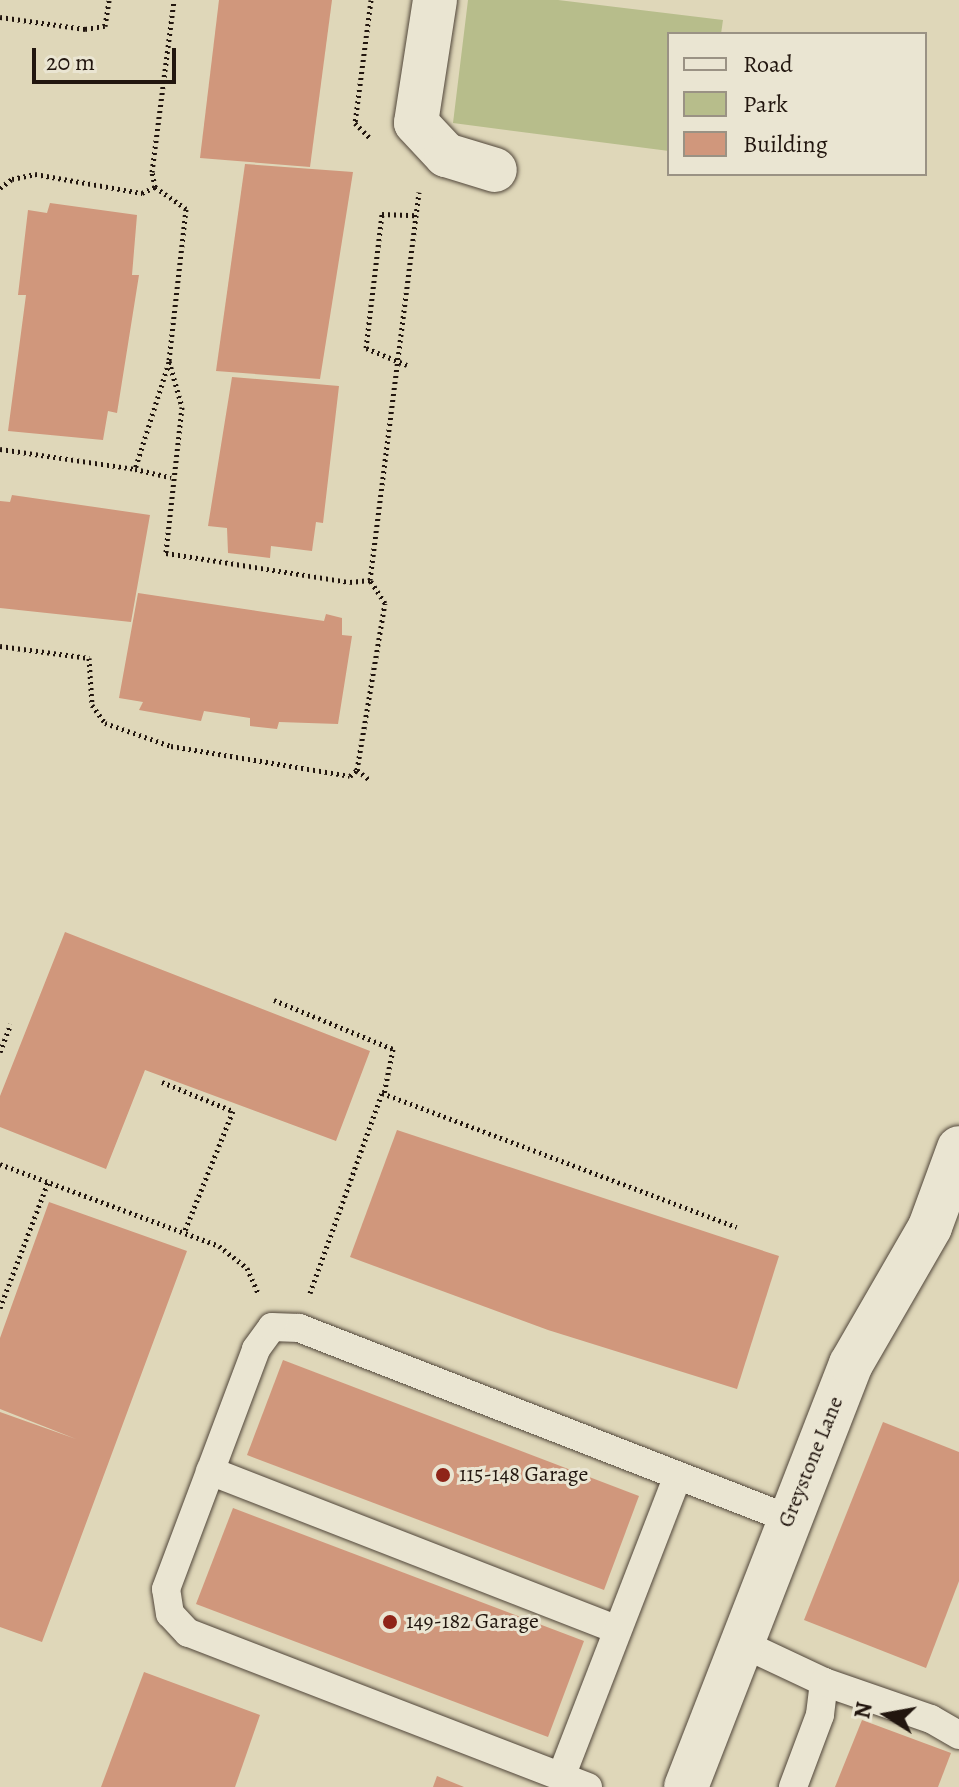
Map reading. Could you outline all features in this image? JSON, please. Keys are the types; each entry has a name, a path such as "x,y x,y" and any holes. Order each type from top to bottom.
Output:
{"street":[{"path":"435,0 416,123 446,155 495,170"},
{"name":"Greystone Lane","path":"686,1787 787,1518 851,1364 930,1227 959,1148"}],"lane":[{"path":"588,1787 188,1633 170,1614 166,1589 256,1349 285,1328 787,1518"},
{"path":"210,1471 617,1630"},
{"path":"561,1777 678,1476"},
{"path":"739,1642 824,1682 931,1719 959,1735"},
{"path":"793,1787 820,1715 824,1682"}],"path":[{"path":"0,17 85,29 105,26 109,0"},
{"path":"135,469 169,361 186,209 155,187 152,172 174,0"},
{"path":"371,0 355,123 376,144"},
{"path":"0,188 12,179 35,174 142,193 155,187"},
{"path":"0,646 89,658 92,705 105,723 210,755 350,776 357,770 385,603 370,580 420,185"},
{"path":"407,365 397,364 366,348 382,214 415,215"},
{"path":"169,361 182,407 171,477 166,553 350,582 370,580"},
{"path":"0,449 171,477"},
{"path":"357,770 370,780"},
{"path":"274,1000 393,1049 384,1094 285,1328"},
{"path":"0,1052 11,1024"},
{"path":"162,1082 233,1111 184,1233"},
{"path":"384,1094 736,1227"},
{"path":"0,1164 219,1246 247,1268 285,1328"},
{"path":"0,1308 48,1182"}],"green space":[{"path":"468,0 558,0 723,20 721,32 667,32 667,151 453,123"}],"building":[{"path":"219,0 332,0 310,167 200,158"},
{"path":"245,164 353,172 320,379 216,371"},
{"path":"50,203 137,215 132,275 139,275 117,413 108,411 103,440 8,431 26,295 18,295 28,210 47,213"},
{"path":"232,377 339,386 323,523 316,522 312,551 271,546 270,558 228,553 227,528 208,526"},
{"path":"12,495 150,515 131,622 0,608 0,501 10,502"},
{"path":"138,593 324,621 326,614 342,618 342,635 352,636 338,724 279,722 277,729 250,726 250,718 204,711 201,721 139,710 143,702 119,698"},
{"path":"65,932 370,1051 336,1141 145,1070 106,1169 0,1127 0,1096"},
{"path":"397,1130 779,1256 737,1389 548,1330 350,1257"},
{"path":"49,1202 187,1251 42,1642 0,1627 0,1412 76,1439 0,1409 0,1338"},
{"name":"115-148 Garage","path":"283,1360 639,1496 604,1590 247,1455"},
{"path":"883,1422 959,1452 959,1581 926,1668 804,1620"},
{"name":"149-182 Garage","path":"233,1508 584,1641 548,1737 196,1604"},
{"path":"144,1672 260,1715 235,1787 101,1787"},
{"path":"862,1720 951,1753 938,1787 835,1787"},
{"path":"437,1776 464,1787 433,1787"}],"place":[{"name":"115-148 Garage","path":"443,1475"},
{"name":"149-182 Garage","path":"390,1622"}]}
